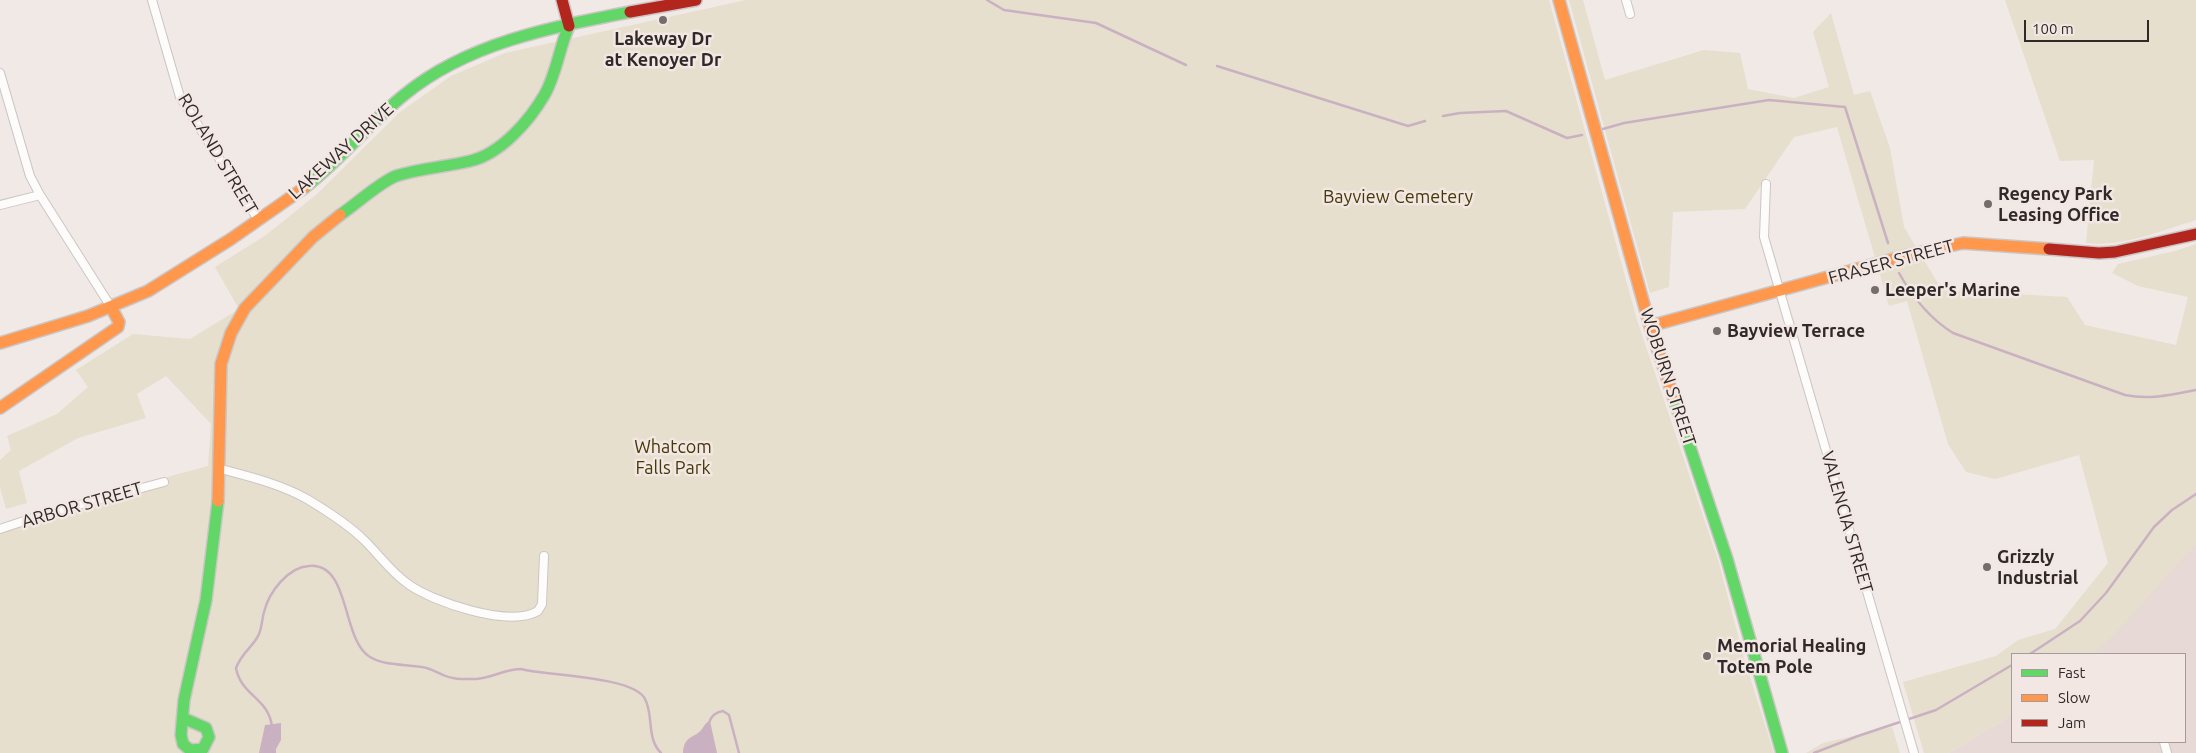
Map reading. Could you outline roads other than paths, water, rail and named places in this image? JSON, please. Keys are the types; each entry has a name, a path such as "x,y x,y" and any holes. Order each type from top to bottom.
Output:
{"street":[{"name":"ROLAND STREET","path":"152,0 180,97 259,221"},
{"path":"183,718 193,654 206,600 221,470 219,386 221,364 230,333 245,308 313,237 360,199 386,181 412,172 479,159 506,140 534,109 545,94 553,77 561,43 569,26 562,0"},
{"name":"LAKEWAY DRIVE","path":"0,343 111,307 139,295 170,278 259,221 310,183 390,106 426,78 441,69 502,43 569,26 696,0"},
{"name":"WOBURN STREET","path":"1560,0 1650,326 1727,559 1781,751"},
{"path":"1626,0 1630,14"},
{"path":"0,73 30,176 119,322 118,327 110,334 0,408"},
{"name":"VALENCIA STREET","path":"1766,184 1764,237 1913,750"},
{"path":"0,205 40,195"},
{"name":"FRASER STREET","path":"1650,326 1908,255 1963,243 2099,253 2115,252 2196,234"},
{"path":"221,470 266,481 307,500 352,530 365,541 388,568 409,585 433,597 476,612 499,616 521,616 538,611 542,604 544,556"},
{"name":"ARBOR STREET","path":"0,529 42,515 164,482"}],"waterway":[{"path":"987,0 1004,10 1096,23 1186,65"},
{"path":"1217,66 1408,126 1425,121"},
{"path":"1603,129 1624,123 1769,100 1845,107 1888,243"},
{"path":"1443,116 1460,113 1506,111 1567,138 1582,135"},
{"path":"1899,273 1922,307 1936,321 1953,333 2125,395 2151,397 2196,390"},
{"path":"2032,653 2080,621 2106,593 2154,527 2172,510 2196,494"},
{"path":"272,727 266,709 243,685 236,668 259,634 267,604 280,582 301,567 309,566 322,568 332,576 339,589 354,635 361,648 370,657 389,663 430,669 447,677 455,678 476,679 509,670 521,669 608,681 624,686 638,691 645,699 648,706 653,741 661,753"},
{"path":"1814,753 1936,710 2011,666"},
{"path":"709,723 712,716 718,712 723,711 729,715 739,753"}],"place":[{"name":"Lakeway Dr at Kenoyer Dr","path":"663,20"},
{"name":"Regency Park Leasing Office","path":"1988,204"},
{"name":"Leeper's Marine","path":"1875,290"},
{"name":"Bayview Terrace","path":"1717,331"},
{"name":"Grizzly Industrial","path":"1987,567"},
{"name":"Memorial Healing Totem Pole","path":"1707,656"}],"park label":[{"name":"Bayview Cemetery","path":"1398,197"},
{"name":"Whatcom Falls Park","path":"673,457"}]}
